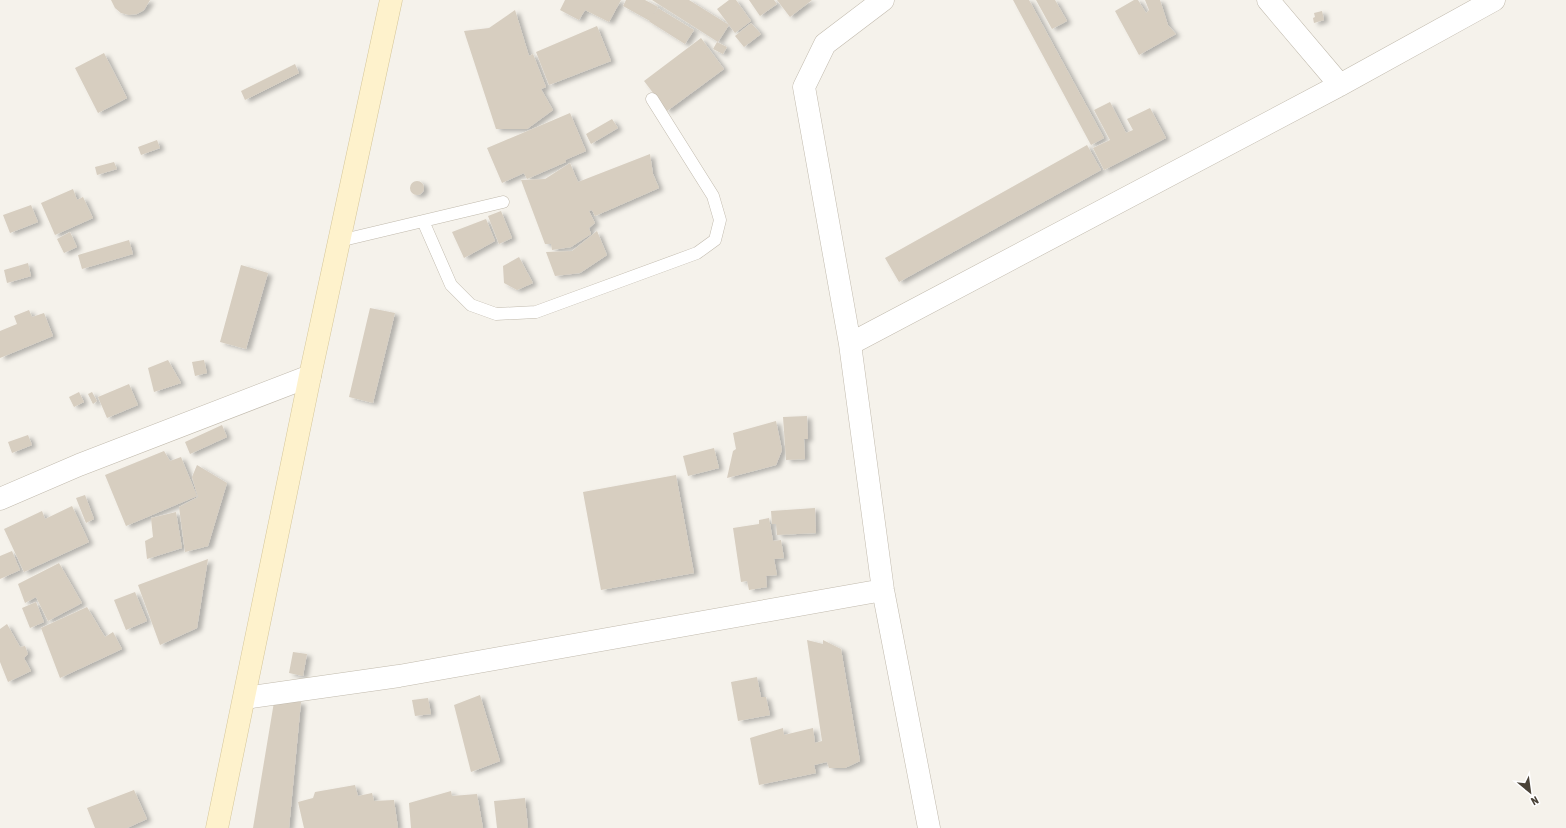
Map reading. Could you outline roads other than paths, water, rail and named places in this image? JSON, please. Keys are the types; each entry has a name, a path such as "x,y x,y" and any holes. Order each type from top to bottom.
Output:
{"street":[{"path":"217,828 245,698 310,376 391,0"},
{"path":"883,0 825,44 804,87 850,344 883,590 929,828"},
{"path":"1268,0 1340,85"},
{"path":"850,344 1340,85 1494,0"},
{"path":"0,499 79,465 310,376"},
{"path":"245,698 406,674 883,590"}],"lane":[{"path":"423,221 451,285 471,305 496,314 536,312 697,253 715,240 720,220 713,196 652,99"},
{"path":"339,241 502,202"}]}
